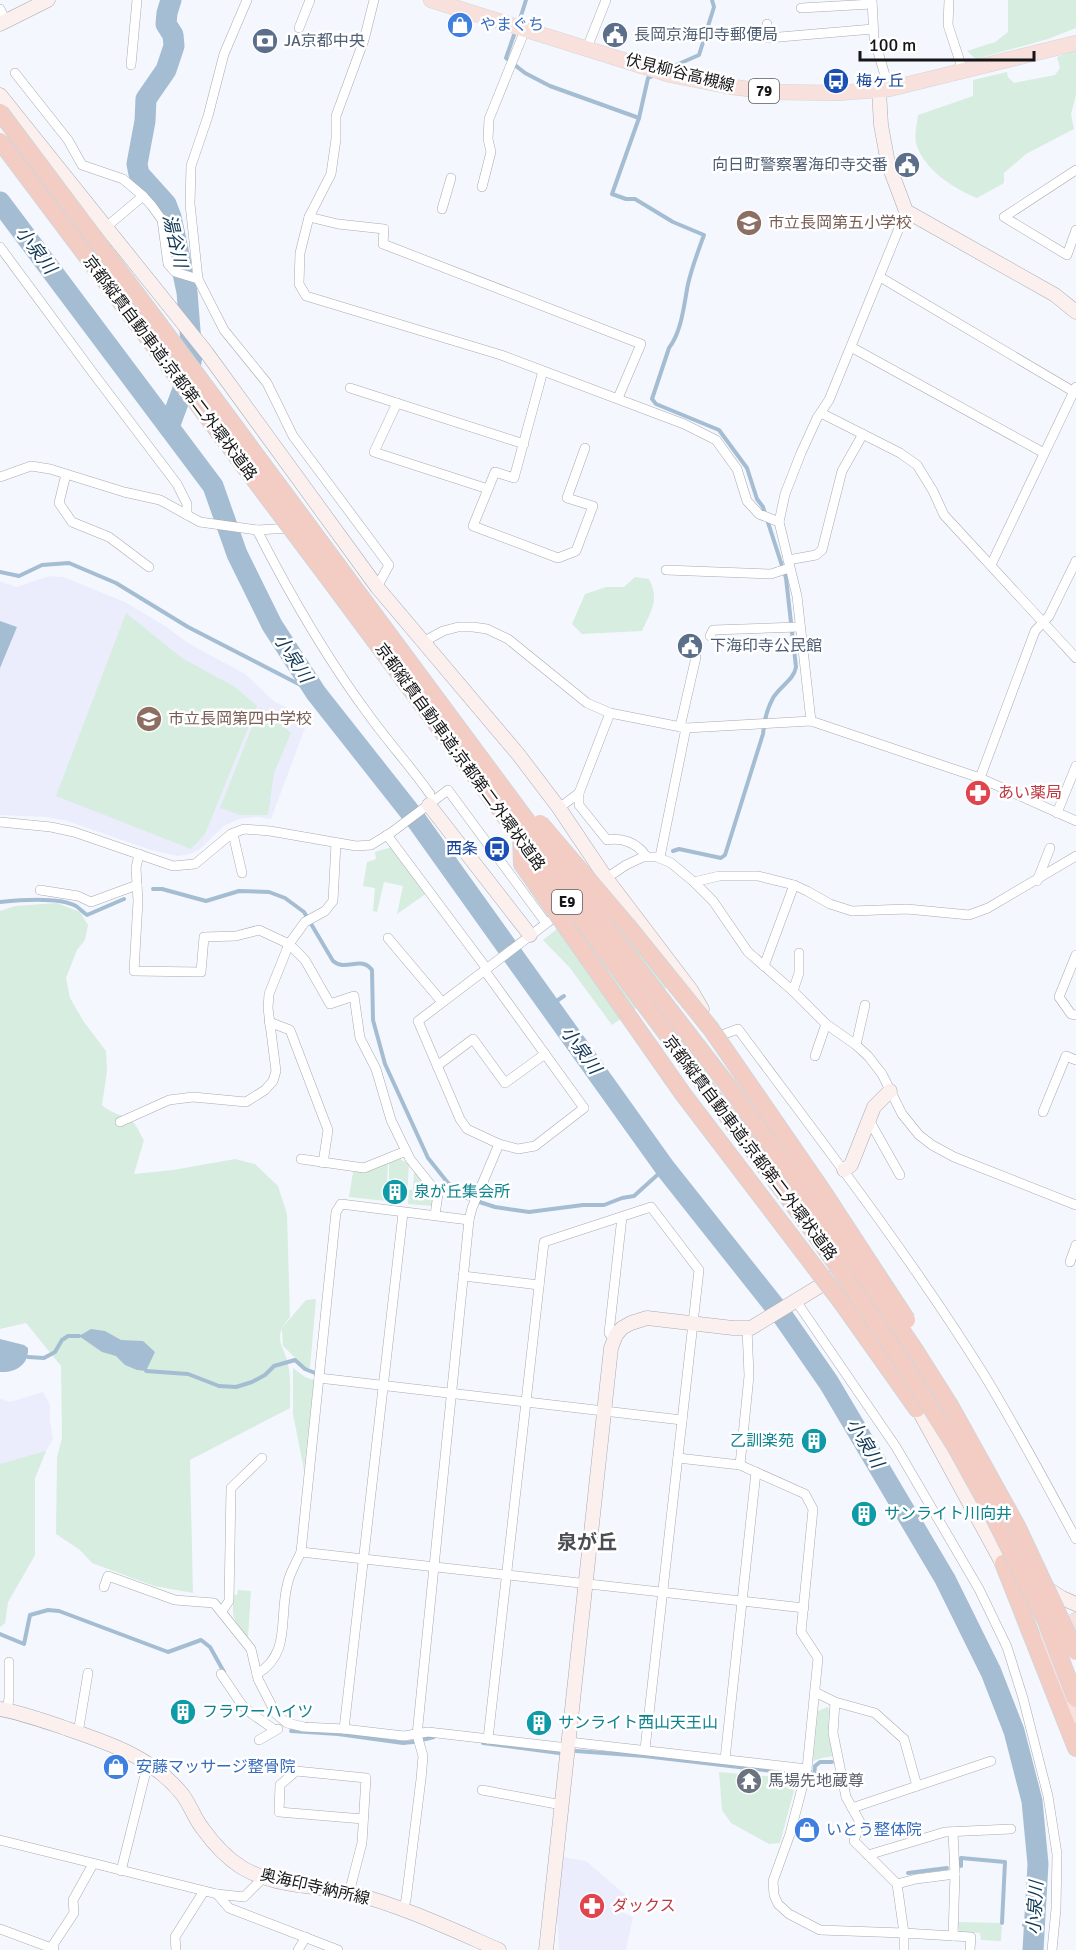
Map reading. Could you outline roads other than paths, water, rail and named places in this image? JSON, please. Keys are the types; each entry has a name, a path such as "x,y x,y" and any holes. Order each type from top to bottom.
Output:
{"highway":[{"name":"京都縦貫自動車道;京都第二外環状道路","path":"0,112 593,910 729,1087 915,1350 951,1407 1017,1526 1076,1652"},
{"name":"京都縦貫自動車道;京都第二外環状道路","path":"0,141 329,579 823,1245 899,1357 955,1446 1046,1621 1076,1699"},
{"path":"452,720 627,925 711,1029 887,1287 952,1395 989,1467 1005,1505"},
{"path":"520,838 522,864 683,1094 842,1303 917,1409"},
{"path":"1003,1563 1076,1748"},
{"path":"1061,1632 1059,1651 1076,1693"}],"main road":[{"name":"伏見柳谷高槻線","path":"431,0 671,75 732,87 795,93 884,90 1076,43"},
{"path":"1061,1632 1076,1642"},
{"path":"1061,1632 1076,1716"}],"street":[{"path":"2,18 48,0"},
{"path":"131,65 137,0"},
{"path":"247,0 224,54 208,116 191,166 190,204 198,279 224,330 267,383 293,436 389,565 377,587"},
{"path":"299,28 310,0"},
{"path":"374,0 364,40 336,116 336,139 331,174 309,218 300,253 299,284 306,296 501,355 684,424 716,440 737,469 747,501 759,514 779,522"},
{"path":"587,48 606,0"},
{"path":"949,0 948,25 963,71"},
{"path":"801,8 872,2 873,29 878,54 887,78 882,125 888,163 906,211 1055,295 1076,312"},
{"path":"767,24 768,38 873,29"},
{"path":"482,187 491,152 488,139 489,119 525,30"},
{"path":"15,73 68,141 82,165 123,178 152,206 162,220 168,264 175,272 198,279"},
{"path":"0,95 206,352 377,587 518,754 559,808 606,878 691,990 779,1133 865,1294 1005,1505 1048,1589 1061,1632"},
{"path":"1076,170 1004,217 1067,255 1076,230"},
{"path":"442,209 452,178"},
{"path":"105,228 143,196"},
{"path":"811,721 797,596 779,522 785,494 793,474 817,418 830,400 906,211"},
{"path":"309,218 384,229 383,244 641,344 618,398"},
{"path":"0,247 177,484 187,504 187,515"},
{"path":"880,277 1075,389 991,565"},
{"path":"851,347 1044,453"},
{"path":"543,371 514,478 495,472 473,526 558,558 576,551 593,506 567,498 585,448"},
{"path":"350,388 524,444"},
{"path":"397,403 374,452 488,489"},
{"path":"821,413 900,453 917,465 944,515 1076,658"},
{"path":"666,570 771,574 789,564 816,555 822,550 842,471 862,434"},
{"path":"0,477 31,466 160,500 200,522 253,529 292,528 329,522"},
{"path":"66,474 59,503 72,522 109,537 149,567"},
{"path":"253,529 340,674 428,802 527,938"},
{"path":"980,778 1035,631 1049,616 1076,561"},
{"path":"423,642 443,631 458,627 480,628 494,632 521,649 587,703 610,713 683,728 811,721 980,778 1076,821"},
{"path":"710,636 713,630 799,627"},
{"path":"660,857 696,657"},
{"path":"610,713 579,793 579,805 607,840 618,839 629,842 646,856"},
{"path":"1058,813 1076,766"},
{"path":"0,822 51,827 74,832 173,866 184,866 195,864 233,834 244,829 270,831 336,843 371,845 390,834 428,802 448,790 546,923"},
{"path":"559,808 579,793"},
{"path":"233,834 242,873"},
{"path":"390,834 487,968 584,1108 535,1146 518,1149 499,1144 467,1129 460,1119 418,1021 442,1002 487,968 527,938 546,923 606,878 646,856 660,857 694,882 713,901 748,952 793,991 826,1024 856,1045 875,1065 902,1114 919,1135 954,1157 1076,1205"},
{"path":"120,1122 169,1100 194,1097 246,1102 265,1090 273,1081 276,1071 269,1022 269,994 289,944 305,922 330,907 333,901 336,843"},
{"path":"1037,881 1050,848"},
{"path":"139,854 136,868 138,901 134,971 201,972 204,937 236,936 259,930 289,944 305,960 330,1004 354,996 360,1038 376,1069 391,1120 406,1151 438,1194 435,1215"},
{"path":"694,882 719,876 744,875 770,878 794,885 830,904 852,911 907,909 969,915 982,912 1076,856"},
{"path":"764,966 794,885"},
{"path":"40,890 78,896 91,902 137,888"},
{"path":"388,938 442,1002"},
{"path":"793,991 799,974 799,953"},
{"path":"1076,955 1059,997 1071,1014 1076,1015"},
{"path":"856,1045 865,1005"},
{"path":"269,1022 290,1030 299,1052 328,1130 323,1163"},
{"path":"815,1056 826,1024"},
{"path":"719,1036 738,1029 844,1170 982,1372 1032,1457 1076,1539"},
{"path":"437,1066 473,1039 505,1083 545,1054"},
{"path":"1043,1112 1066,1056 1076,1060"},
{"path":"844,1170 851,1165 874,1107 890,1090"},
{"path":"869,1120 900,1175"},
{"path":"402,1911 406,1900 421,1779 423,1756 417,1736 470,1220 472,1208 499,1144"},
{"path":"302,1159 364,1168 406,1151"},
{"path":"257,1674 268,1667 279,1648 287,1586 301,1552 336,1212 341,1204 470,1220"},
{"path":"488,1739 544,1242 651,1207 699,1270 645,1749"},
{"path":"344,1729 403,1213"},
{"path":"614,1340 609,1333 622,1217"},
{"path":"1070,1262 1076,1245"},
{"path":"546,1950 611,1348 614,1340 622,1328 647,1318 752,1326 850,1267"},
{"path":"463,1276 540,1285"},
{"path":"865,1294 917,1409 1003,1563 1061,1632"},
{"path":"795,1302 896,1447 979,1589 1006,1647 1023,1698 1048,1796 1057,1854 1056,1909 1052,1950"},
{"path":"740,1465 752,1326"},
{"path":"319,1378 682,1420"},
{"path":"222,1611 229,1601 231,1488 262,1458"},
{"path":"678,1458 740,1465 806,1494 813,1509 801,1632 818,1659 807,1769 790,1834 773,1881 774,1895 778,1904 789,1914 820,1930 971,1937 970,1950"},
{"path":"726,1759 756,1472"},
{"path":"301,1552 804,1608"},
{"path":"104,1587 108,1576 175,1600 214,1603 251,1649 257,1674 276,1714 287,1723 304,1727 404,1736 417,1736 428,1732 488,1739 645,1749 807,1769"},
{"path":"1048,1589 1076,1604"},
{"path":"4,1710 9,1698 9,1662"},
{"path":"78,1732 88,1673"},
{"path":"221,1674 242,1705 275,1730"},
{"path":"815,1692 835,1702 875,1713 904,1739 917,1786"},
{"path":"835,1702 832,1733 846,1797 860,1822 854,1841 897,1884 904,1950"},
{"name":"奥海印寺納所線","path":"4,1710 78,1732 130,1752 151,1764 166,1776 183,1796 202,1828 227,1856 242,1867 264,1877 349,1893 402,1911 499,1950"},
{"path":"259,1740 287,1723"},
{"path":"852,1808 991,1761"},
{"path":"121,1870 145,1775 151,1764"},
{"path":"349,1893 362,1843 366,1778 296,1772 280,1785 279,1812 363,1819"},
{"path":"482,1790 562,1805"},
{"path":"868,1855 945,1832 1011,1829"},
{"path":"953,1832 955,1874 953,1936"},
{"path":"0,1840 217,1894 244,1897 264,1877"},
{"path":"0,1929 54,1949 74,1913 73,1900 93,1864"},
{"path":"897,1884 955,1874"},
{"path":"176,1950 175,1937 204,1891"},
{"path":"217,1894 229,1908 338,1950"},
{"path":"298,1950 306,1937"}],"water":[{"path":"0,621 17,627 0,668"},
{"path":"91,1329 105,1331 121,1340 143,1341 155,1352 146,1371 125,1365 116,1356 102,1352 79,1336"},
{"path":"0,1339 28,1348 26,1359 20,1367 0,1372"}],"waterway":[{"name":"湯谷川","path":"169,427 189,373 192,356 187,292 171,217 166,204 139,174 137,164 145,121 146,99 166,70 174,46 173,35 166,24 171,0"},
{"path":"520,19 526,0"},
{"path":"667,69 699,55 714,7 712,0"},
{"path":"514,35 506,58 525,73 550,86 639,118"},
{"path":"655,75 648,78 639,118 612,194 626,199 635,199 673,222 704,235 695,259 680,326 669,348 652,399 656,404 719,430 747,468 757,499 763,507 786,578 796,667 793,676 776,694 769,706 763,734 725,855 721,858 679,849 673,851"},
{"name":"小泉川","path":"0,202 213,486 237,554 272,625 316,693 417,821 665,1168 784,1318 829,1383 945,1579 991,1672 1014,1731 1032,1801 1038,1864 1033,1950"},
{"path":"0,572 19,576 42,565 69,563 116,583 188,627 316,693"},
{"path":"153,889 162,889 206,901 239,891 269,892 285,898 304,912 333,961 343,965 358,963 368,966 372,970 373,1020 385,1064 428,1158 448,1183 464,1197 495,1207 529,1212 583,1205 604,1205 634,1196 665,1168"},
{"path":"0,902 60,901 76,906 87,915 124,899"},
{"path":"549,1006 564,996"},
{"path":"28,1357 44,1358 55,1352 62,1340 68,1336 79,1336"},
{"path":"146,1371 188,1374 219,1386 236,1387 265,1375 274,1366 295,1360 305,1369 315,1373"},
{"path":"0,1634 24,1644 30,1615 48,1610 59,1611 168,1652 201,1640 210,1647 224,1672"},
{"path":"291,1731 338,1734 403,1743 434,1737"},
{"path":"483,1743 559,1753"},
{"path":"576,1751 644,1756 798,1774"},
{"path":"814,1776 815,1766 820,1762 832,1762"},
{"path":"961,1866 961,1858 1005,1862 1002,1923"},
{"path":"908,1873 947,1868"},
{"path":"1024,1925 1035,1928"}],"place":[{"name":"やまぐち","path":"460,25"},
{"name":"長岡京海印寺郵便局","path":"615,35"},
{"name":"JA京都中央","path":"265,41"},
{"name":"梅ヶ丘","path":"836,81"},
{"name":"向日町警察署海印寺交番","path":"907,165"},
{"name":"市立長岡第五小学校","path":"749,223"},
{"name":"下海印寺公民館","path":"690,646"},
{"name":"市立長岡第四中学校","path":"149,719"},
{"name":"あい薬局","path":"978,793"},
{"name":"西条","path":"497,849"},
{"name":"泉が丘集会所","path":"395,1192"},
{"name":"乙訓楽苑","path":"814,1441"},
{"name":"サンライト川向井","path":"864,1514"},
{"name":"フラワーハイツ","path":"183,1712"},
{"name":"サンライト西山天王山","path":"539,1723"},
{"name":"安藤マッサージ整骨院","path":"116,1767"},
{"name":"馬場先地蔵尊","path":"749,1781"},
{"name":"いとう整体院","path":"807,1830"},
{"name":"ダックス","path":"592,1906"}],"district":[{"name":"泉が丘","path":"587,1542"}]}
